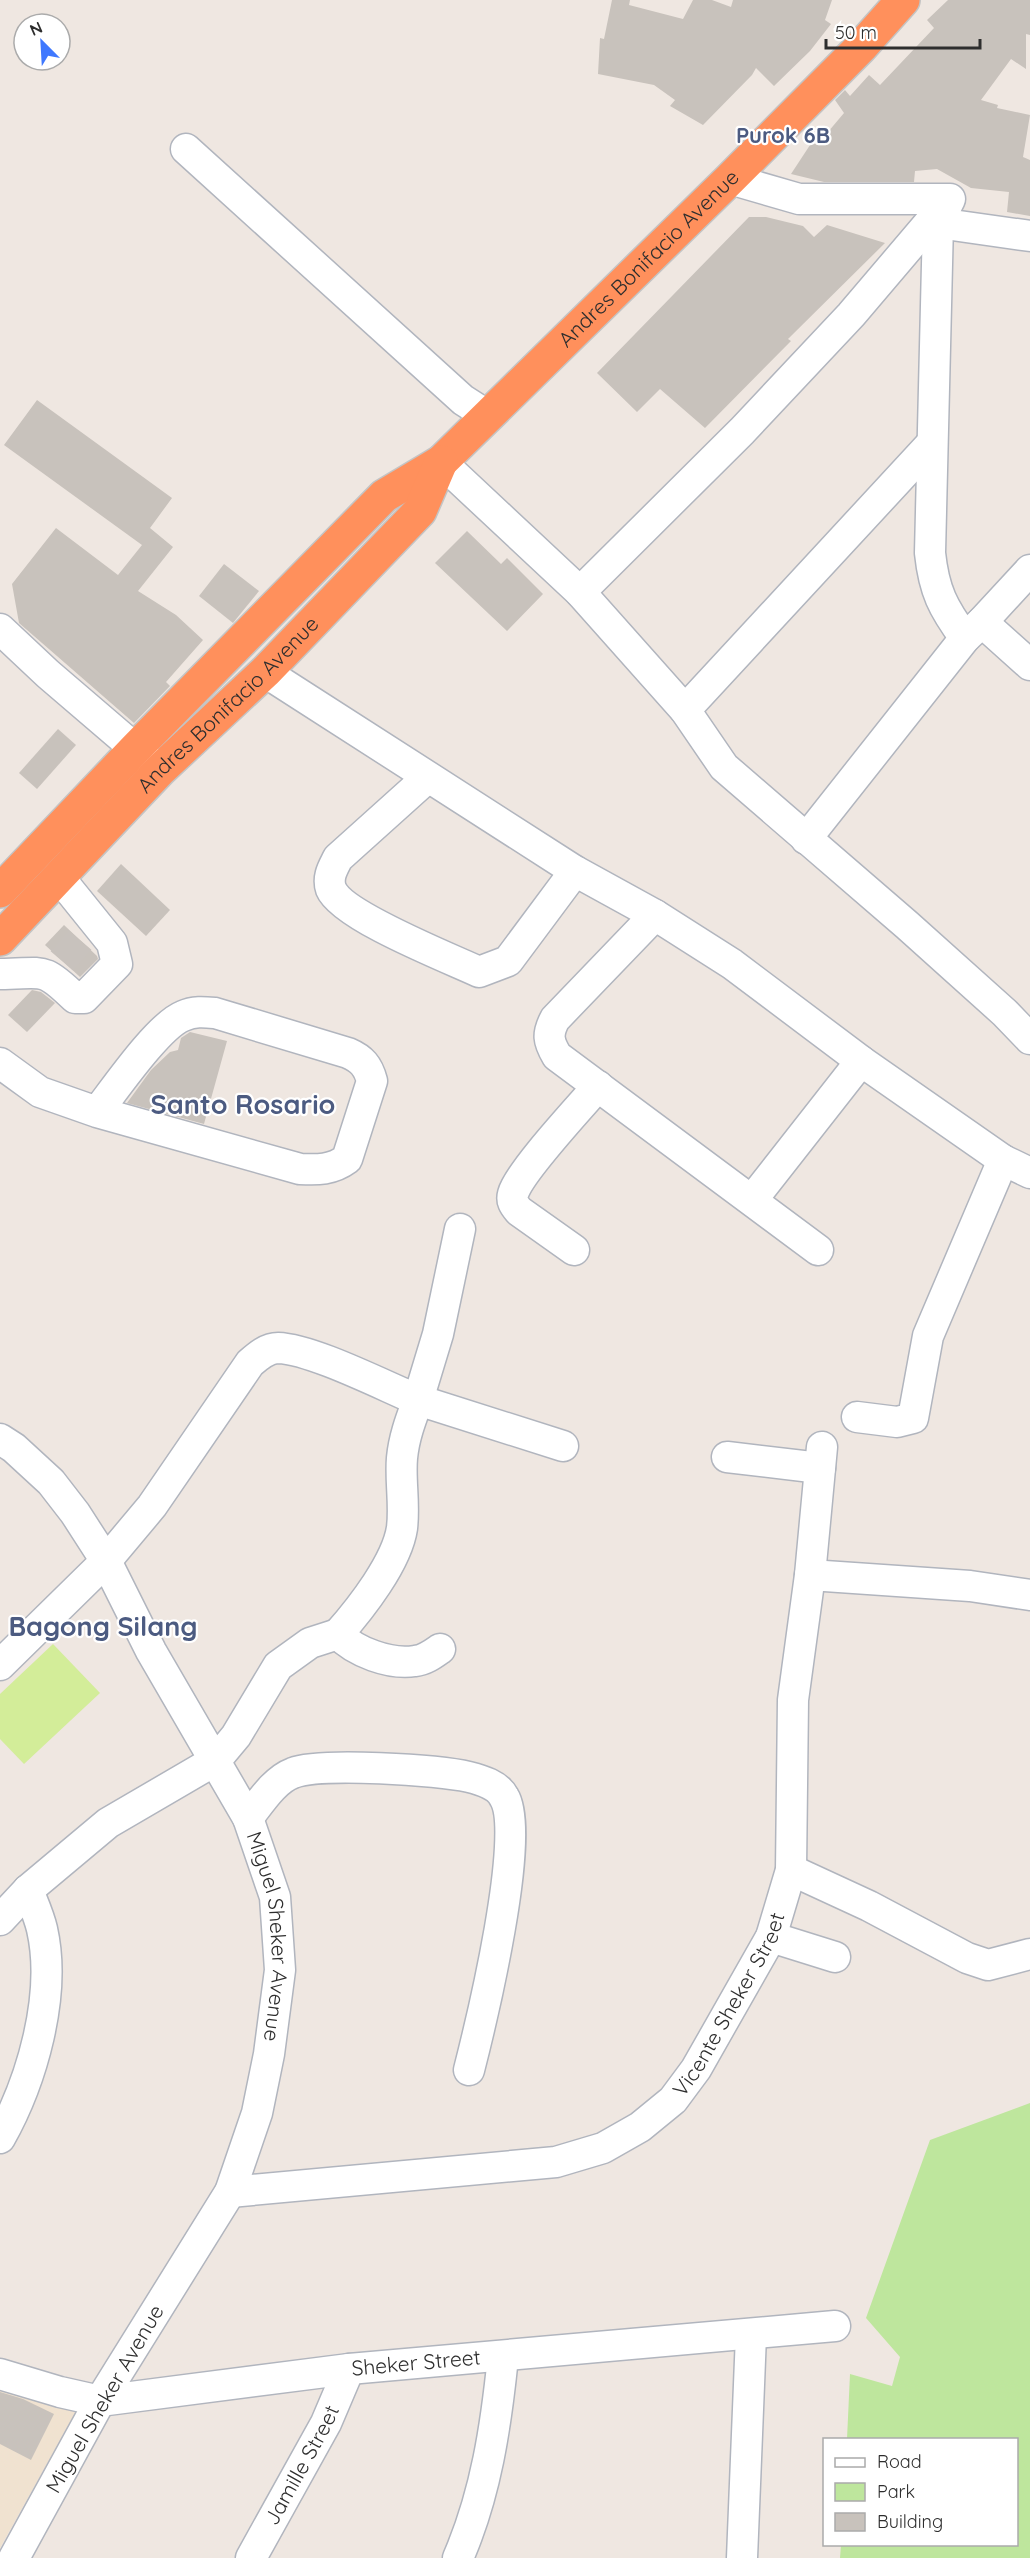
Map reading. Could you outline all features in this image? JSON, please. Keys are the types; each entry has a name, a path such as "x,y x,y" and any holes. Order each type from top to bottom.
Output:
{"highway":[{"name":"Andres Bonifacio Avenue","path":"0,891 136,748 384,496 441,462 730,179 861,47 903,0"},
{"name":"Andres Bonifacio Avenue","path":"2,933 160,770 265,672 420,512 441,462"}],"street":[{"path":"186,149 463,399 488,416"},
{"path":"730,179 799,199 944,211 1030,236"},
{"path":"944,211 932,443 930,554 933,578 947,613 1030,665"},
{"path":"580,592 749,423 851,315 944,211"},
{"path":"685,710 932,443"},
{"path":"441,462 580,592 685,710 724,766 907,925 1005,1013 1030,1039"},
{"path":"806,839 974,630 1030,570"},
{"path":"0,628 48,674 160,770"},
{"path":"265,672 575,871 655,915 732,964 861,1061 1003,1161 1030,1173"},
{"path":"427,778 338,858 329,875 332,889 342,904 395,933 479,972 508,961 575,871"},
{"path":"0,974 32,972 71,949 58,876"},
{"path":"655,915 555,1019 548,1032 549,1043 556,1056 818,1250"},
{"path":"0,1064 40,1092 97,1112 300,1169 323,1170 339,1165 347,1159 372,1081 369,1070 361,1059 348,1053 215,1013 200,1011 182,1016 166,1027 97,1112"},
{"path":"752,1200 861,1061"},
{"path":"574,1250 519,1211 513,1203 512,1196 526,1173 598,1086"},
{"path":"857,1417 897,1422 913,1418 928,1336 1003,1161"},
{"path":"0,1920 28,1890 108,1823 216,1760 236,1736 278,1666 310,1643 338,1634 356,1614 398,1544 402,1527 402,1460 406,1431 438,1334 460,1229"},
{"path":"0,1665 106,1561 152,1506 250,1363 262,1352 276,1348 299,1352 418,1400 563,1446"},
{"name":"Miguel Sheker Avenue","path":"0,1439 14,1448 51,1482 106,1561 151,1651 248,1818 275,1897 280,1970 269,2054 257,2113 230,2192 100,2401 14,2558"},
{"name":"Vicente Sheker Street","path":"230,2192 556,2162 603,2148 640,2127 673,2100 696,2068 771,1937 791,1870 793,1700 810,1575 821,1457 727,1457"},
{"path":"810,1575 970,1586 1030,1595"},
{"path":"338,1634 349,1645 396,1661 416,1662 440,1649"},
{"path":"248,1818 277,1784 292,1773 317,1767 398,1770 469,1777 493,1786 505,1797 509,1815 509,1844 499,1941 468,2070"},
{"path":"791,1870 869,1906 967,1958 988,1965 1030,1954"},
{"path":"0,2138 10,2121 36,2045 48,1988 42,1929 28,1890"},
{"path":"771,1937 835,1958"},
{"name":"Sheker Street","path":"0,2374 100,2401 349,2369 835,2326"},
{"path":"742,2558 751,2335"},
{"path":"458,2558 473,2523 490,2454 503,2356"},
{"name":"Jamille Street","path":"251,2558 326,2423 349,2369"}],"shaded area":[{"path":"0,2379 78,2408 0,2548"}],"green space":[{"path":"53,1644 100,1693 24,1764 0,1739 0,1694"},
{"path":"1030,2103 1030,2558 840,2558 841,2546 1018,2546 1018,2438 847,2438 850,2374 892,2386 900,2357 866,2318 930,2140"}],"building":[{"path":"612,0 630,0 629,5 683,19 693,0 712,0 731,7 733,0 832,0 825,20 831,24 810,51 774,86 756,68 752,75 703,125 670,106 675,100 654,85 598,74 600,38 604,39"},
{"path":"948,0 1030,0 1030,35 1026,34 1026,69 1011,59 981,100 998,105 997,108 1030,115 1023,157 1030,160 1030,216 1007,212 1009,192 971,188 937,169 915,171 914,182 824,182 791,174 812,142 817,145 844,113 835,100 845,90 850,96 869,75 880,85 934,28 927,20"},
{"path":"749,217 766,217 803,226 814,237 827,225 885,243 788,339 791,341 705,428 660,389 637,412 597,373"},
{"path":"37,400 172,498 150,528 173,547 138,591 176,615 203,640 166,682 170,686 134,723 19,623 12,584 56,528 118,575 142,545 4,445"},
{"path":"467,531 501,564 507,558 543,594 507,631 435,563"},
{"path":"224,564 259,591 233,623 199,596"},
{"path":"58,729 76,745 37,789 19,773"},
{"path":"121,864 170,910 146,936 97,891"},
{"path":"64,925 98,959 80,977 45,945"},
{"path":"32,990 41,992 55,1003 27,1032 8,1015"},
{"path":"190,1032 227,1041 204,1124 127,1103 151,1070 170,1052 178,1050 181,1038"},
{"path":"0,2392 23,2399 54,2414 31,2460 0,2444"}],"tunnel":[{"path":"62,961 80,940"}],"district":[{"name":"Purok 6B","path":"783,135"},
{"name":"Santo Rosario","path":"243,1105"},
{"name":"Bagong Silang","path":"103,1627"}]}
